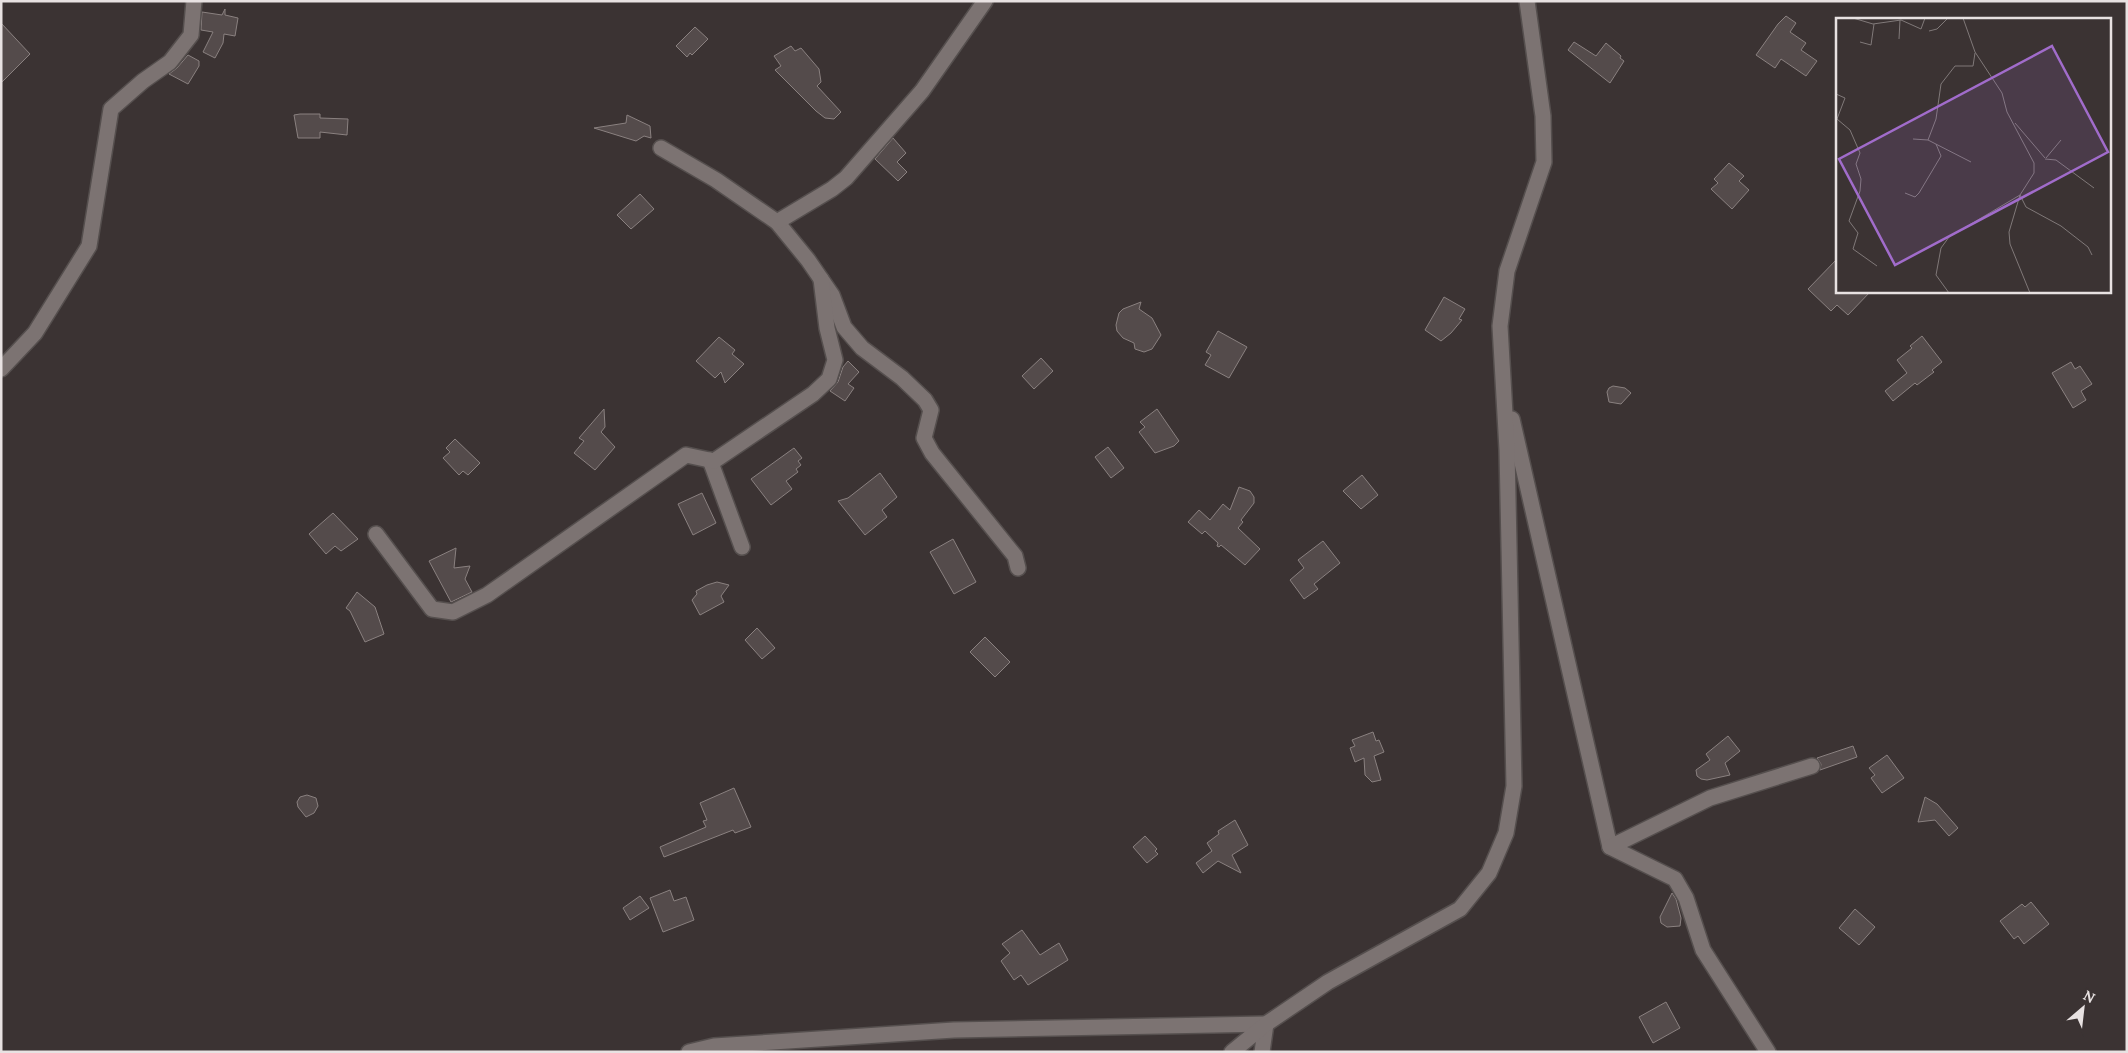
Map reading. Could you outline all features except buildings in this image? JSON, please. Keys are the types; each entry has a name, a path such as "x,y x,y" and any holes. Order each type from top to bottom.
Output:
{"street":[{"path":"1,369 35,333 89,246 111,109 143,81 170,62 186,42 191,35 194,1"},
{"path":"777,222 832,189 846,178 922,91 985,1"},
{"path":"1232,1052 1266,1024 1328,982 1460,909 1489,873 1506,832 1514,786 1507,450 1500,326 1507,271 1544,162 1543,116 1527,1"},
{"path":"661,148 724,185 777,222 808,260 832,295 844,327 862,348 902,378 925,400 931,410 924,438 932,453 1015,556 1018,568"},
{"path":"376,534 432,609 453,612 487,595 686,455 714,461 813,394 829,379 835,360 827,328 821,278"},
{"path":"1503,379 1610,847"},
{"path":"710,460 742,547"},
{"path":"1610,847 1710,798 1812,766"},
{"path":"1610,847 1675,879 1686,898 1703,950 1768,1052"},
{"path":"689,1052 724,1046 954,1030 1266,1024"},
{"path":"1262,1052 1266,1024"}]}
